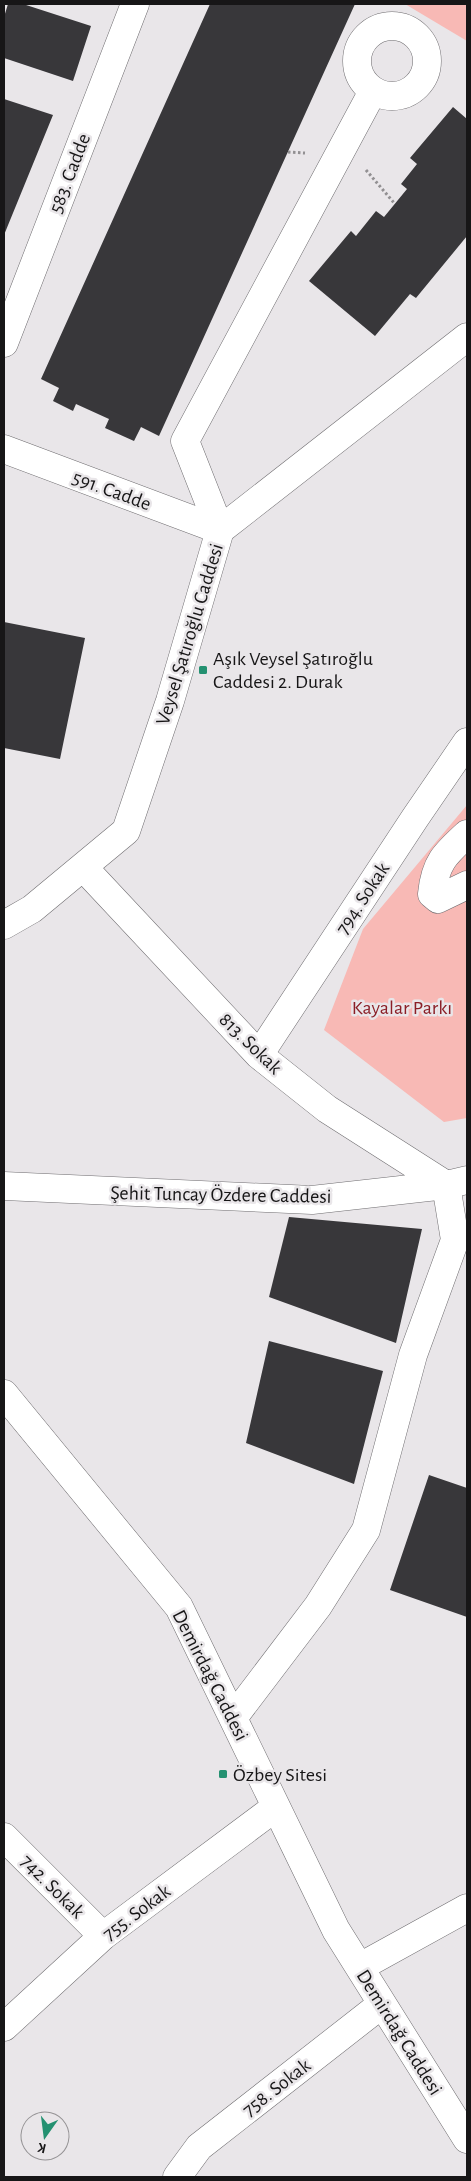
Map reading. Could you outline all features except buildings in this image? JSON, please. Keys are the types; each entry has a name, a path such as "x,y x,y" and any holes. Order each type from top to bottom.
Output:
{"street":[{"name":"583. Cadde","path":"4,343 127,6"},
{"path":"220,530 185,441 374,91"},
{"name":"Veysel Şatıroğlu Caddesi","path":"4,925 32,909 126,831 170,701 220,530 467,337"},
{"name":"591. Cadde","path":"4,450 220,530"},
{"name":"794. Sokak","path":"259,1055 467,742"},
{"path":"467,834 444,855 434,874 432,894 438,899 467,885"},
{"name":"813. Sokak","path":"83,867 259,1055 327,1109 457,1183"},
{"path":"233,1718 318,1606 366,1530 413,1355 454,1240 457,1183"},
{"name":"Şehit Tuncay Özdere Caddesi","path":"4,1186 312,1200 457,1183"},
{"name":"Demirdağ Caddesi","path":"4,1394 179,1607 336,1930 467,2139"},
{"name":"755. Sokak","path":"4,2027 103,1936 276,1807"},
{"name":"742. Sokak","path":"4,1837 103,1936"},
{"path":"360,1968 467,1908"},
{"name":"758. Sokak","path":"177,2177 198,2147 382,2004"}],"path":[{"path":"344,145 395,204"}],"green space":[{"path":"405,4 467,4 467,41"},
{"name":"Kayalar Parkı","path":"467,805 467,1118 444,1122 324,1030 363,929"}],"place":[{"name":"Aşık Veysel Şatıroğlu Caddesi 2. Durak","path":"203,670"},
{"name":"Özbey Sitesi","path":"223,1774"}]}
